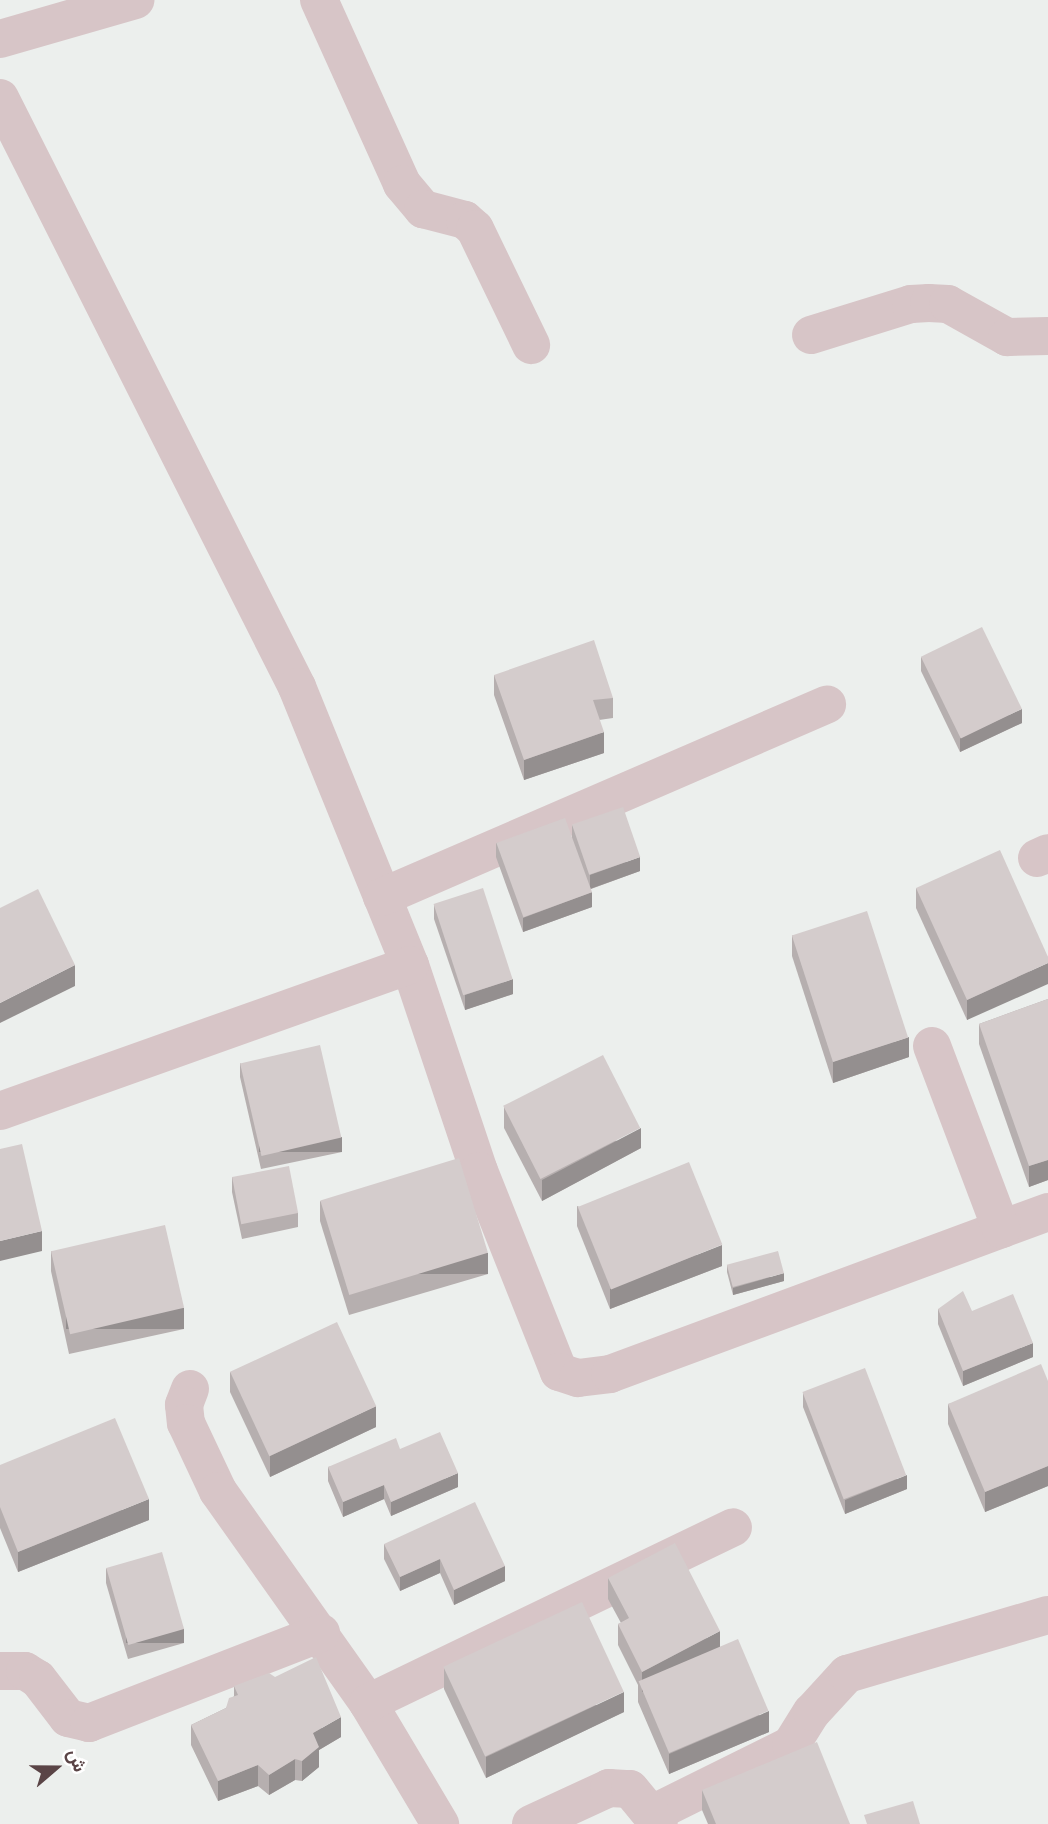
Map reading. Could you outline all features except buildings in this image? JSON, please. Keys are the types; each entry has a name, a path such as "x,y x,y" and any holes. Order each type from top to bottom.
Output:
{"street":[{"path":"0,39 135,0"},
{"path":"319,0 402,184 423,209 465,220 475,229 531,345"},
{"path":"0,98 297,687 410,965 479,1171 559,1372 578,1378 610,1374 1048,1212"},
{"path":"811,335 911,304 929,303 948,304 1007,337 1048,335"},
{"path":"382,897 827,704"},
{"path":"0,1111 410,965"},
{"path":"932,1046 1001,1229"},
{"path":"190,1389 184,1405 186,1423 218,1490 368,1703 440,1824"},
{"path":"368,1703 733,1527"},
{"path":"531,1824 609,1788 630,1789 656,1818 791,1745 812,1712 847,1674 1048,1615"},
{"path":"0,1671 25,1671 38,1679 68,1718 89,1723 321,1633"}]}
